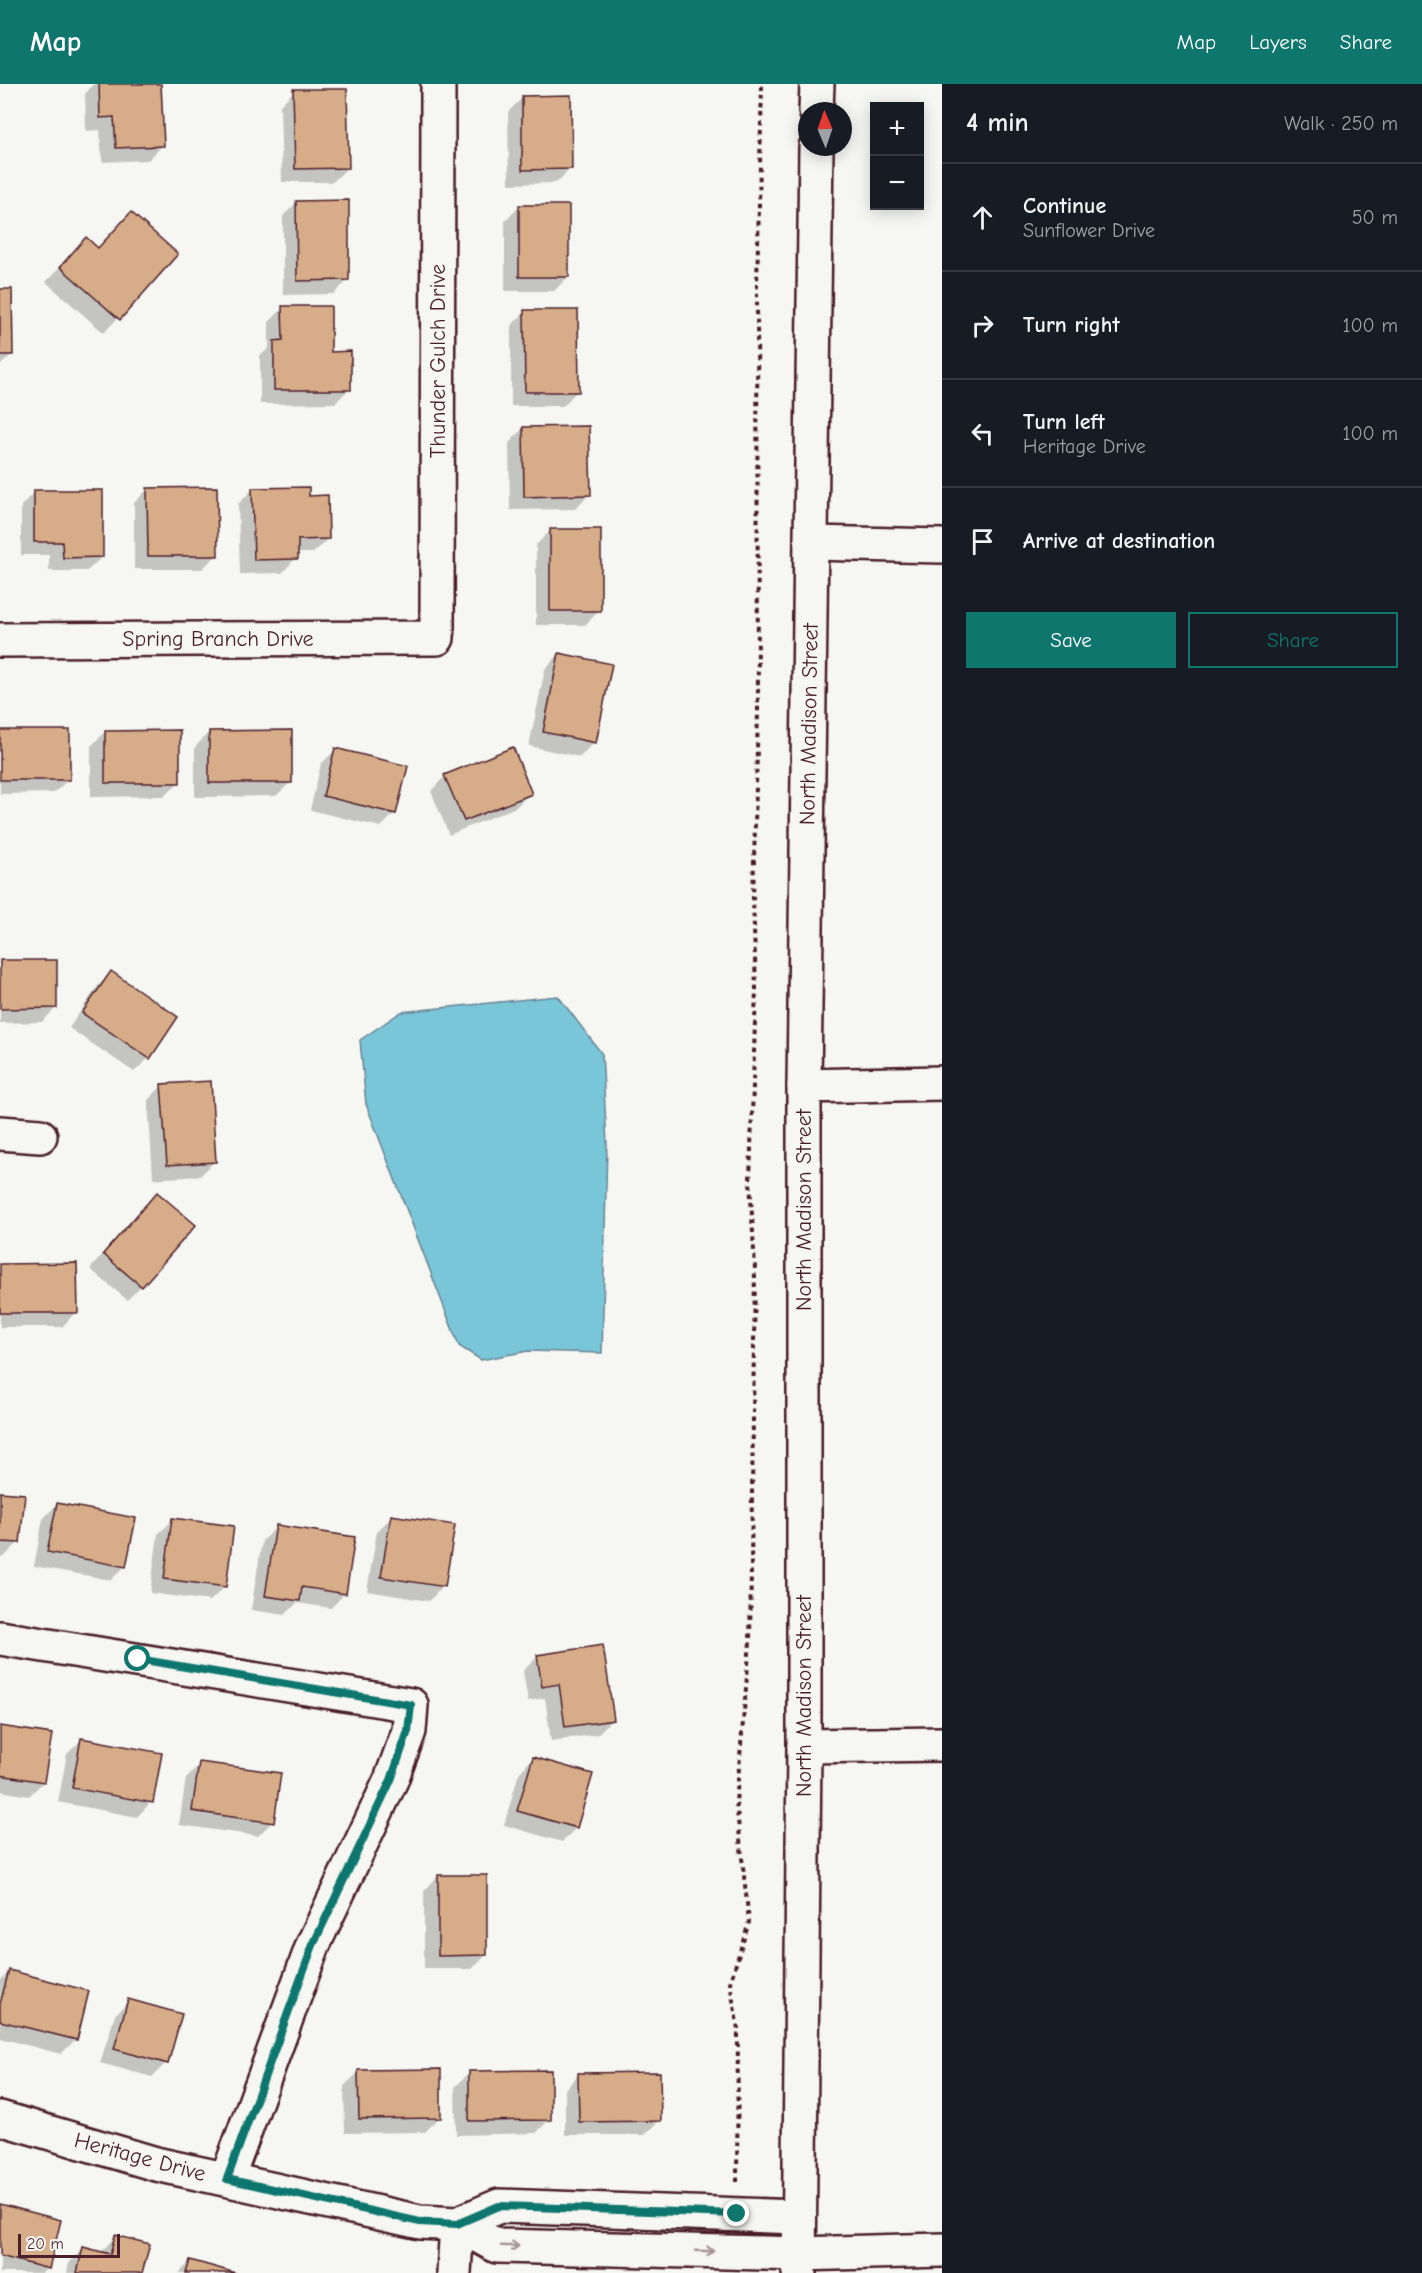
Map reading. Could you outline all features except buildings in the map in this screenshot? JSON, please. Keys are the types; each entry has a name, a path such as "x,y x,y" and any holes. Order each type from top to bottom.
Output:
{"street":[{"name":"Thunder Gulch Drive","path":"436,638 438,84"},
{"path":"816,102 817,84"},
{"name":"North Madison Street","path":"799,2263 804,1746 804,1086 816,156"},
{"path":"811,543 942,546"},
{"name":"Spring Branch Drive","path":"0,640 436,638"},
{"path":"804,1086 942,1083"},
{"path":"0,1133 40,1136"},
{"path":"0,1638 411,1705 408,1731 391,1780 313,1945 227,2179"},
{"path":"804,1746 942,1744"},
{"name":"Heritage Drive","path":"0,2118 156,2164 420,2222 457,2224 497,2246 799,2263 942,2250"},
{"name":"Heritage Drive","path":"457,2224 499,2206 799,2217"},
{"path":"454,2273 457,2224"}],"path":[{"path":"737,2214 738,2029 730,1983 749,1923 736,1802 750,1642 755,1269 750,1180 756,989 753,898 758,712 757,284 762,84"}],"water":[{"path":"558,996 602,1054 607,1144 602,1353 528,1351 481,1360 459,1346 366,1104 360,1040 401,1012"}],"route":[{"path":"138,1659 411,1705 408,1731 391,1780 313,1945 227,2179 420,2222 457,2224 499,2206 737,2214"}]}
